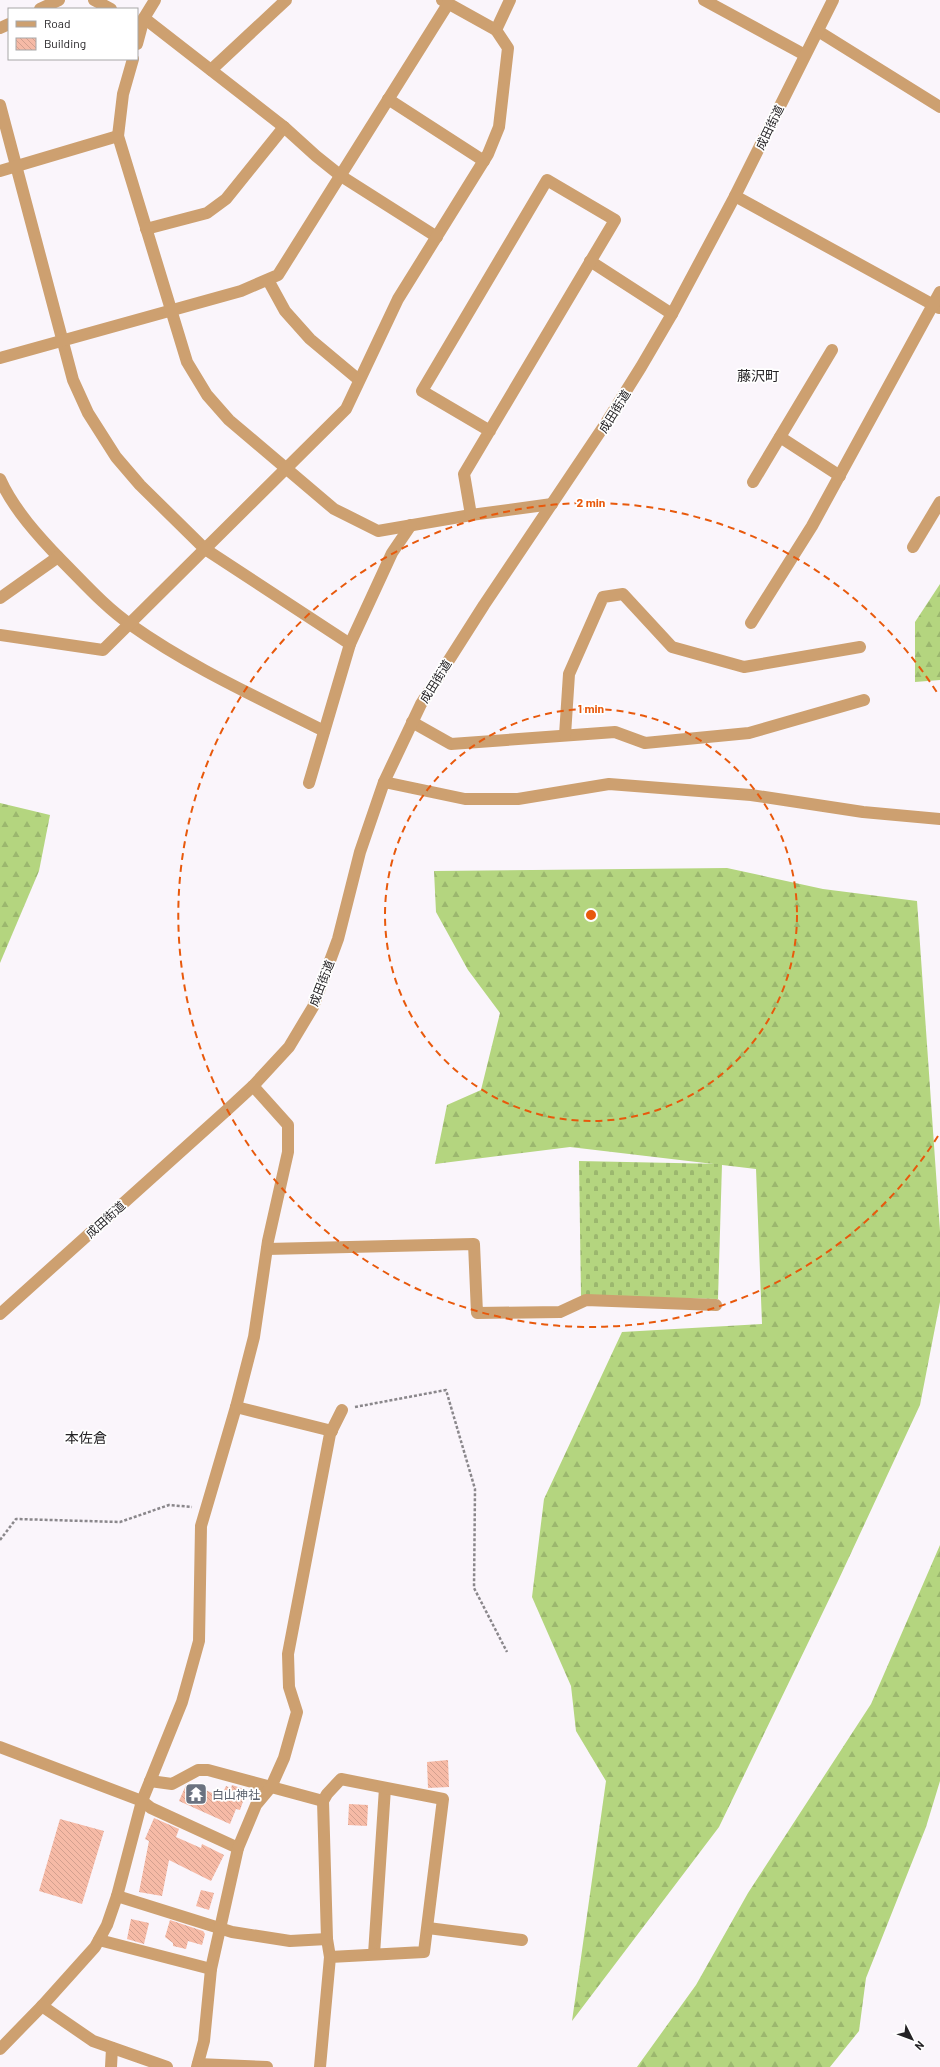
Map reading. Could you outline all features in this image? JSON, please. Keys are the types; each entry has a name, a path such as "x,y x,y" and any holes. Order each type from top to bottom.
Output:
{"street":[{"path":"42,8 59,0"},
{"path":"94,0 109,8"},
{"path":"138,39 141,23 155,0"},
{"path":"211,70 286,0"},
{"path":"496,30 510,0"},
{"path":"704,0 805,55"},
{"name":"成田街道","path":"0,1314 253,1086 289,1047 313,1007 338,939 360,852 384,782 421,704 484,605 606,423 672,314 735,196 833,0"},
{"path":"0,358 241,291 278,275 341,176 445,2 496,30 508,48 499,128 484,161 398,299 346,409 103,650 0,635"},
{"path":"141,23 211,70 284,126 316,156 341,176 437,237"},
{"path":"818,31 940,107"},
{"path":"133,60 123,94 118,136 187,362 207,396 229,420 334,509 378,531 471,515 552,504"},
{"path":"388,99 484,161"},
{"path":"0,104 73,380 88,413 116,457 140,485 205,549 350,644"},
{"path":"146,229 207,213 226,199 284,126"},
{"path":"0,171 118,136"},
{"path":"471,515 464,474 490,431 590,261 615,220 547,180 422,391 490,431"},
{"path":"735,196 937,307"},
{"path":"590,261 672,314"},
{"path":"268,280 285,312 305,333 359,380"},
{"path":"751,624 812,526 937,307 940,292"},
{"path":"753,482 832,350"},
{"path":"780,437 840,476"},
{"path":"1,484 43,542 96,596 129,624 171,651 324,731"},
{"path":"913,547 940,502"},
{"path":"309,783 350,644 392,554 410,525"},
{"path":"0,598 58,557"},
{"path":"565,736 569,674 603,597 623,594 672,647 744,667 860,647"},
{"path":"412,722 452,744 615,732 646,743 749,733 864,700"},
{"path":"384,782 465,799 518,799 609,784 751,795 863,812 940,819"},
{"path":"2,2043 42,2006 99,1940 107,1925 117,1896 142,1801 182,1702 199,1641 201,1526 236,1407 254,1337 267,1249 288,1152 288,1125 253,1086"},
{"path":"267,1249 474,1244 477,1313 560,1312 586,1300 716,1306"},
{"path":"236,1407 332,1431"},
{"path":"267,2067 197,2065 204,2041 211,1969 219,1927 238,1848 256,1805 271,1787 284,1758 297,1712 289,1686 288,1654 332,1431 342,1410"},
{"path":"0,1747 142,1801 151,1808 238,1848"},
{"path":"150,1781 172,1784 198,1770 208,1770 323,1801"},
{"path":"320,2067 330,1957 327,1939 323,1801 326,1794 341,1779 443,1799 424,1952 330,1957"},
{"path":"374,1954 385,1788"},
{"path":"117,1896 232,1932 290,1941 327,1939"},
{"path":"428,1928 522,1940"},
{"path":"99,1940 211,1969"},
{"path":"42,2006 93,2041 167,2067"},
{"path":"111,2067 112,2048"}],"path":[{"path":"342,1410 446,1390 475,1488 474,1588 507,1652"},
{"path":"0,1540 16,1519 120,1522 169,1505 206,1509"}],"green space":[{"path":"940,584 940,680 915,682 915,622"},
{"path":"0,803 50,815 39,871 0,963"},
{"path":"727,868 823,889 917,901 940,1231 940,1302 920,1405 838,1581 719,1827 572,2021 606,1781 576,1731 571,1686 532,1597 544,1499 622,1332 762,1324 756,1169 570,1147 435,1164 447,1105 481,1090 500,1013 468,970 436,912 434,871"},
{"path":"579,1161 722,1164 718,1299 581,1296"},
{"path":"940,1545 940,1781 926,1827 866,1978 859,2031 830,2067 637,2067 696,1985 748,1893 871,1704"}],"building":[{"path":"448,1760 449,1787 428,1788 427,1762"},
{"path":"190,1783 221,1797 226,1786 231,1788 232,1785 247,1790 240,1810 236,1809 230,1824 179,1801 186,1785"},
{"path":"349,1804 368,1805 367,1826 348,1825"},
{"path":"154,1818 179,1829 176,1837 201,1848 202,1844 224,1855 211,1881 169,1860 162,1896 139,1892 149,1841 145,1839"},
{"path":"60,1819 104,1831 82,1904 39,1891"},
{"path":"201,1890 214,1893 209,1910 196,1906"},
{"path":"131,1919 149,1923 144,1944 127,1939"},
{"path":"170,1920 203,1931 205,1934 202,1945 188,1941 186,1949 173,1946 173,1943 165,1937"}],"place":[{"name":"白山神社","path":"196,1794"}],"district":[{"name":"藤沢町","path":"758,375"},
{"name":"本佐倉","path":"86,1437"}]}
